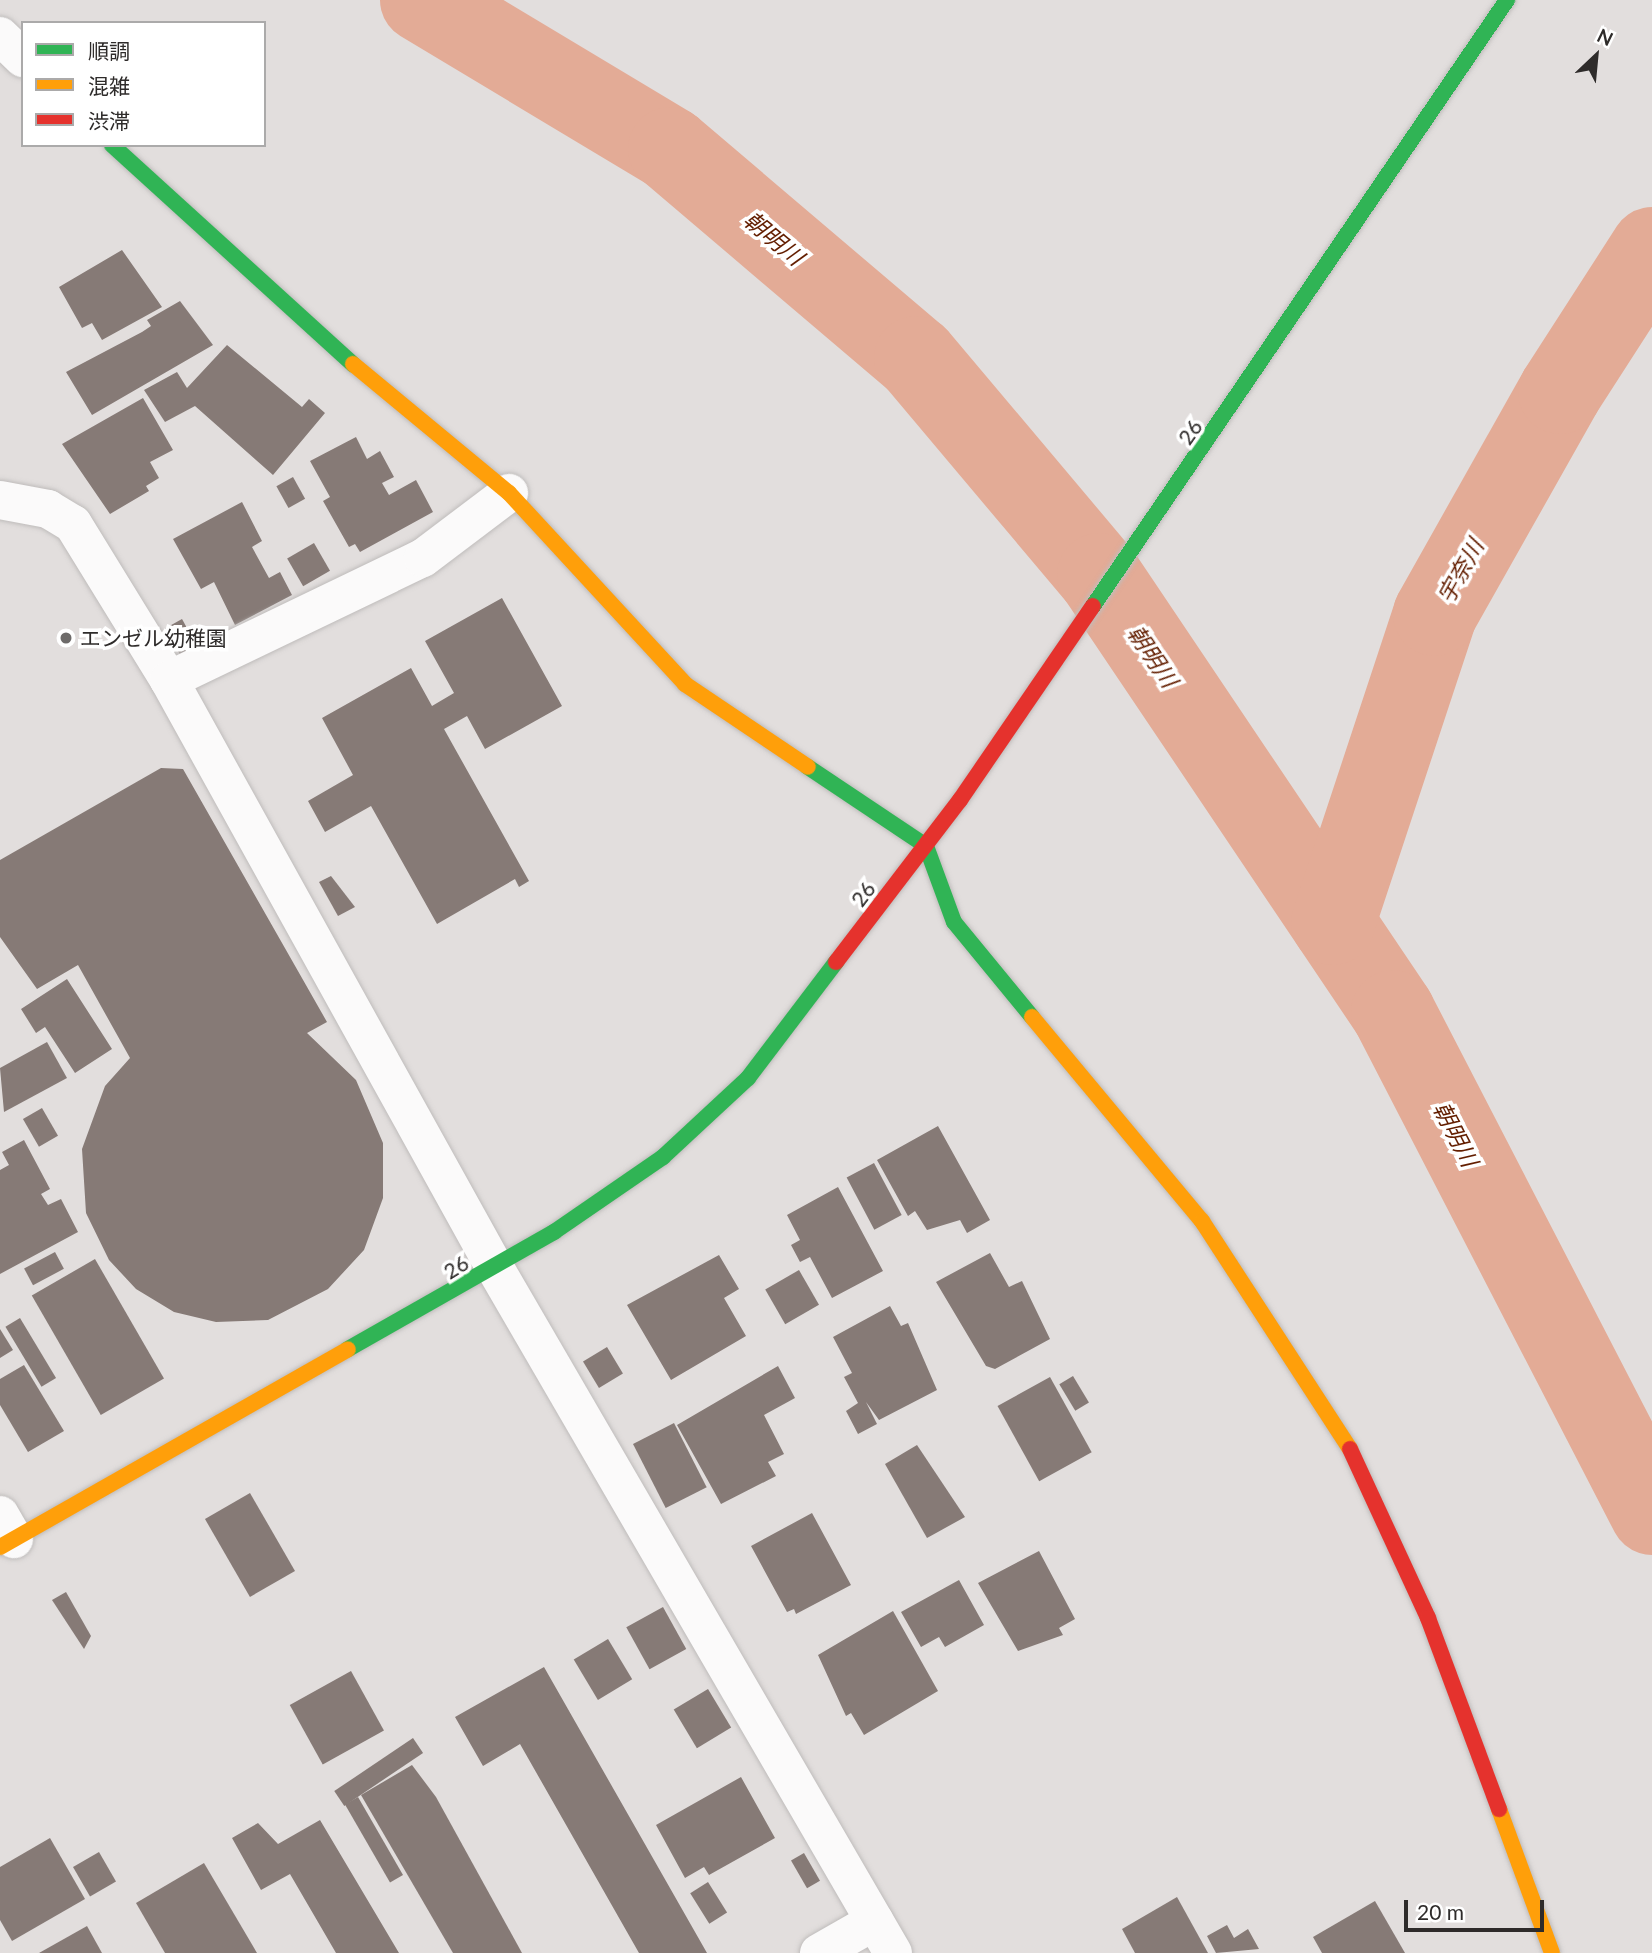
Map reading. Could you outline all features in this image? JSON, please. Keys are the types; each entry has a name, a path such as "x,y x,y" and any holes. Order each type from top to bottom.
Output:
{"street":[{"name":"26","path":"5,1534 495,1268 663,1157 748,1078 960,800 1239,399 1507,0"},
{"path":"0,36 21,56"},
{"path":"113,147 347,359 509,493 685,684 926,846 954,922 1202,1222 1364,1471 1428,1618 1552,1953"},
{"path":"169,680 424,558 509,493"},
{"path":"0,500 48,509 74,524 169,680 495,1268 884,1937 819,1953"}],"building":[{"path":"122,250 162,307 102,340 92,323 82,328 59,287"},
{"path":"180,301 213,345 92,415 66,372 142,332 151,326 147,320"},
{"path":"227,345 302,407 309,399 325,413 273,475 195,406 165,422 144,390 177,372 187,388"},
{"path":"143,398 173,450 150,462 159,478 146,486 149,491 110,514 62,444"},
{"path":"356,437 367,459 380,451 394,477 382,483 389,495 416,480 433,512 360,552 355,544 349,547 323,501 330,497 310,461"},
{"path":"293,477 305,499 289,508 276,486"},
{"path":"242,502 262,541 252,547 269,578 280,572 292,595 235,625 214,582 201,589 173,539"},
{"path":"314,543 330,571 303,586 287,558"},
{"path":"502,598 562,706 485,749 467,716 444,729 529,881 519,887 515,879 437,924 371,806 325,832 308,801 353,775 322,718 411,668 432,706 454,693 425,641"},
{"path":"182,619 198,648 181,657 165,628"},
{"path":"161,768 183,769 327,1022 307,1033 356,1080 383,1143 383,1198 364,1250 328,1289 268,1320 216,1322 174,1312 136,1289 109,1260 86,1213 82,1149 105,1086 130,1058 78,965 37,989 0,937 0,860"},
{"path":"331,876 355,907 338,916 319,882"},
{"path":"67,979 112,1049 75,1073 45,1027 36,1033 21,1009"},
{"path":"47,1042 67,1078 4,1112 0,1068"},
{"path":"42,1108 58,1136 39,1147 23,1119"},
{"path":"938,1126 990,1220 967,1233 960,1220 927,1230 915,1211 908,1216 877,1160"},
{"path":"24,1140 50,1189 41,1194 48,1205 61,1199 78,1232 0,1274 0,1170 9,1165 2,1152"},
{"path":"874,1163 902,1215 874,1230 847,1178"},
{"path":"838,1187 883,1271 832,1298 810,1257 800,1262 791,1245 800,1240 787,1215"},
{"path":"55,1252 64,1269 33,1285 24,1268"},
{"path":"990,1253 1009,1287 1022,1281 1050,1339 995,1369 986,1366 936,1282"},
{"path":"719,1255 739,1289 724,1298 746,1336 671,1380 627,1305"},
{"path":"95,1259 164,1379 101,1415 32,1296"},
{"path":"799,1270 819,1305 785,1324 765,1290"},
{"path":"890,1306 901,1326 908,1323 937,1390 879,1420 866,1402 877,1424 858,1434 846,1411 858,1403 844,1377 852,1373 833,1337"},
{"path":"20,1318 56,1378 41,1387 5,1327"},
{"path":"0,1329 13,1350 0,1358"},
{"path":"607,1347 623,1374 599,1388 583,1361"},
{"path":"24,1365 64,1431 28,1452 0,1405 0,1379"},
{"path":"778,1366 795,1398 764,1415 784,1454 768,1462 776,1476 721,1504 677,1425"},
{"path":"1073,1376 1089,1403 1075,1411 1059,1384"},
{"path":"1050,1377 1092,1452 1039,1481 998,1406"},
{"path":"674,1423 707,1487 666,1508 633,1444"},
{"path":"917,1445 965,1517 927,1538 885,1464"},
{"path":"250,1493 295,1571 250,1597 205,1519"},
{"path":"812,1513 851,1585 796,1614 794,1609 787,1612 751,1546"},
{"path":"1039,1551 1075,1619 1059,1628 1063,1635 1018,1651 978,1583"},
{"path":"959,1580 984,1625 945,1647 939,1637 921,1647 901,1612"},
{"path":"66,1592 91,1636 84,1649 52,1600"},
{"path":"663,1607 686,1649 650,1669 626,1627"},
{"path":"893,1611 938,1691 864,1735 851,1713 846,1716 818,1655"},
{"path":"608,1639 632,1679 598,1700 574,1660"},
{"path":"544,1667 707,1953 639,1953 520,1744 483,1766 455,1717"},
{"path":"351,1671 384,1730 323,1764 290,1705"},
{"path":"708,1689 731,1728 697,1748 674,1710"},
{"path":"413,1738 423,1753 344,1806 334,1791"},
{"path":"412,1765 436,1797 522,1953 453,1953 361,1795"},
{"path":"741,1777 775,1838 709,1875 704,1867 685,1878 656,1825"},
{"path":"358,1797 403,1875 390,1882 345,1804"},
{"path":"320,1820 399,1953 336,1953 290,1874 261,1890 232,1838 258,1823 278,1844"},
{"path":"50,1838 85,1899 12,1941 0,1920 0,1867"},
{"path":"99,1852 116,1881 90,1896 73,1867"},
{"path":"804,1853 820,1881 807,1888 791,1861"},
{"path":"204,1863 257,1953 165,1953 136,1903"},
{"path":"708,1882 727,1913 709,1924 690,1893"},
{"path":"1177,1897 1208,1953 1135,1953 1122,1929"},
{"path":"1375,1901 1405,1953 1322,1953 1313,1937"},
{"path":"1227,1925 1234,1938 1248,1929 1259,1949 1216,1953 1207,1936"},
{"path":"87,1926 102,1953 39,1953"}],"waterway":[{"name":"朝明川","path":"422,0 670,149 916,358 1099,575 1393,1012 1652,1513"},
{"name":"宇奈川","path":"1333,923 1435,614 1560,392 1652,249"}],"traffic: fast":[{"path":"1093,606 1507,0"},
{"path":"114,147 353,364"},
{"path":"808,767 926,846 954,922 1032,1017"},
{"path":"348,1349 554,1232 663,1157 748,1078 836,962"}],"traffic: slow":[{"path":"353,364 509,493 685,684 808,767"},
{"path":"1032,1017 1202,1221 1350,1449"},
{"path":"0,1547 348,1349"},
{"path":"1499,1809 1552,1953"}],"traffic: jam":[{"path":"836,962 960,800 1093,606"},
{"path":"1350,1449 1428,1618 1499,1809"}],"place":[{"name":"エンゼル幼稚園","path":"66,638"}]}
